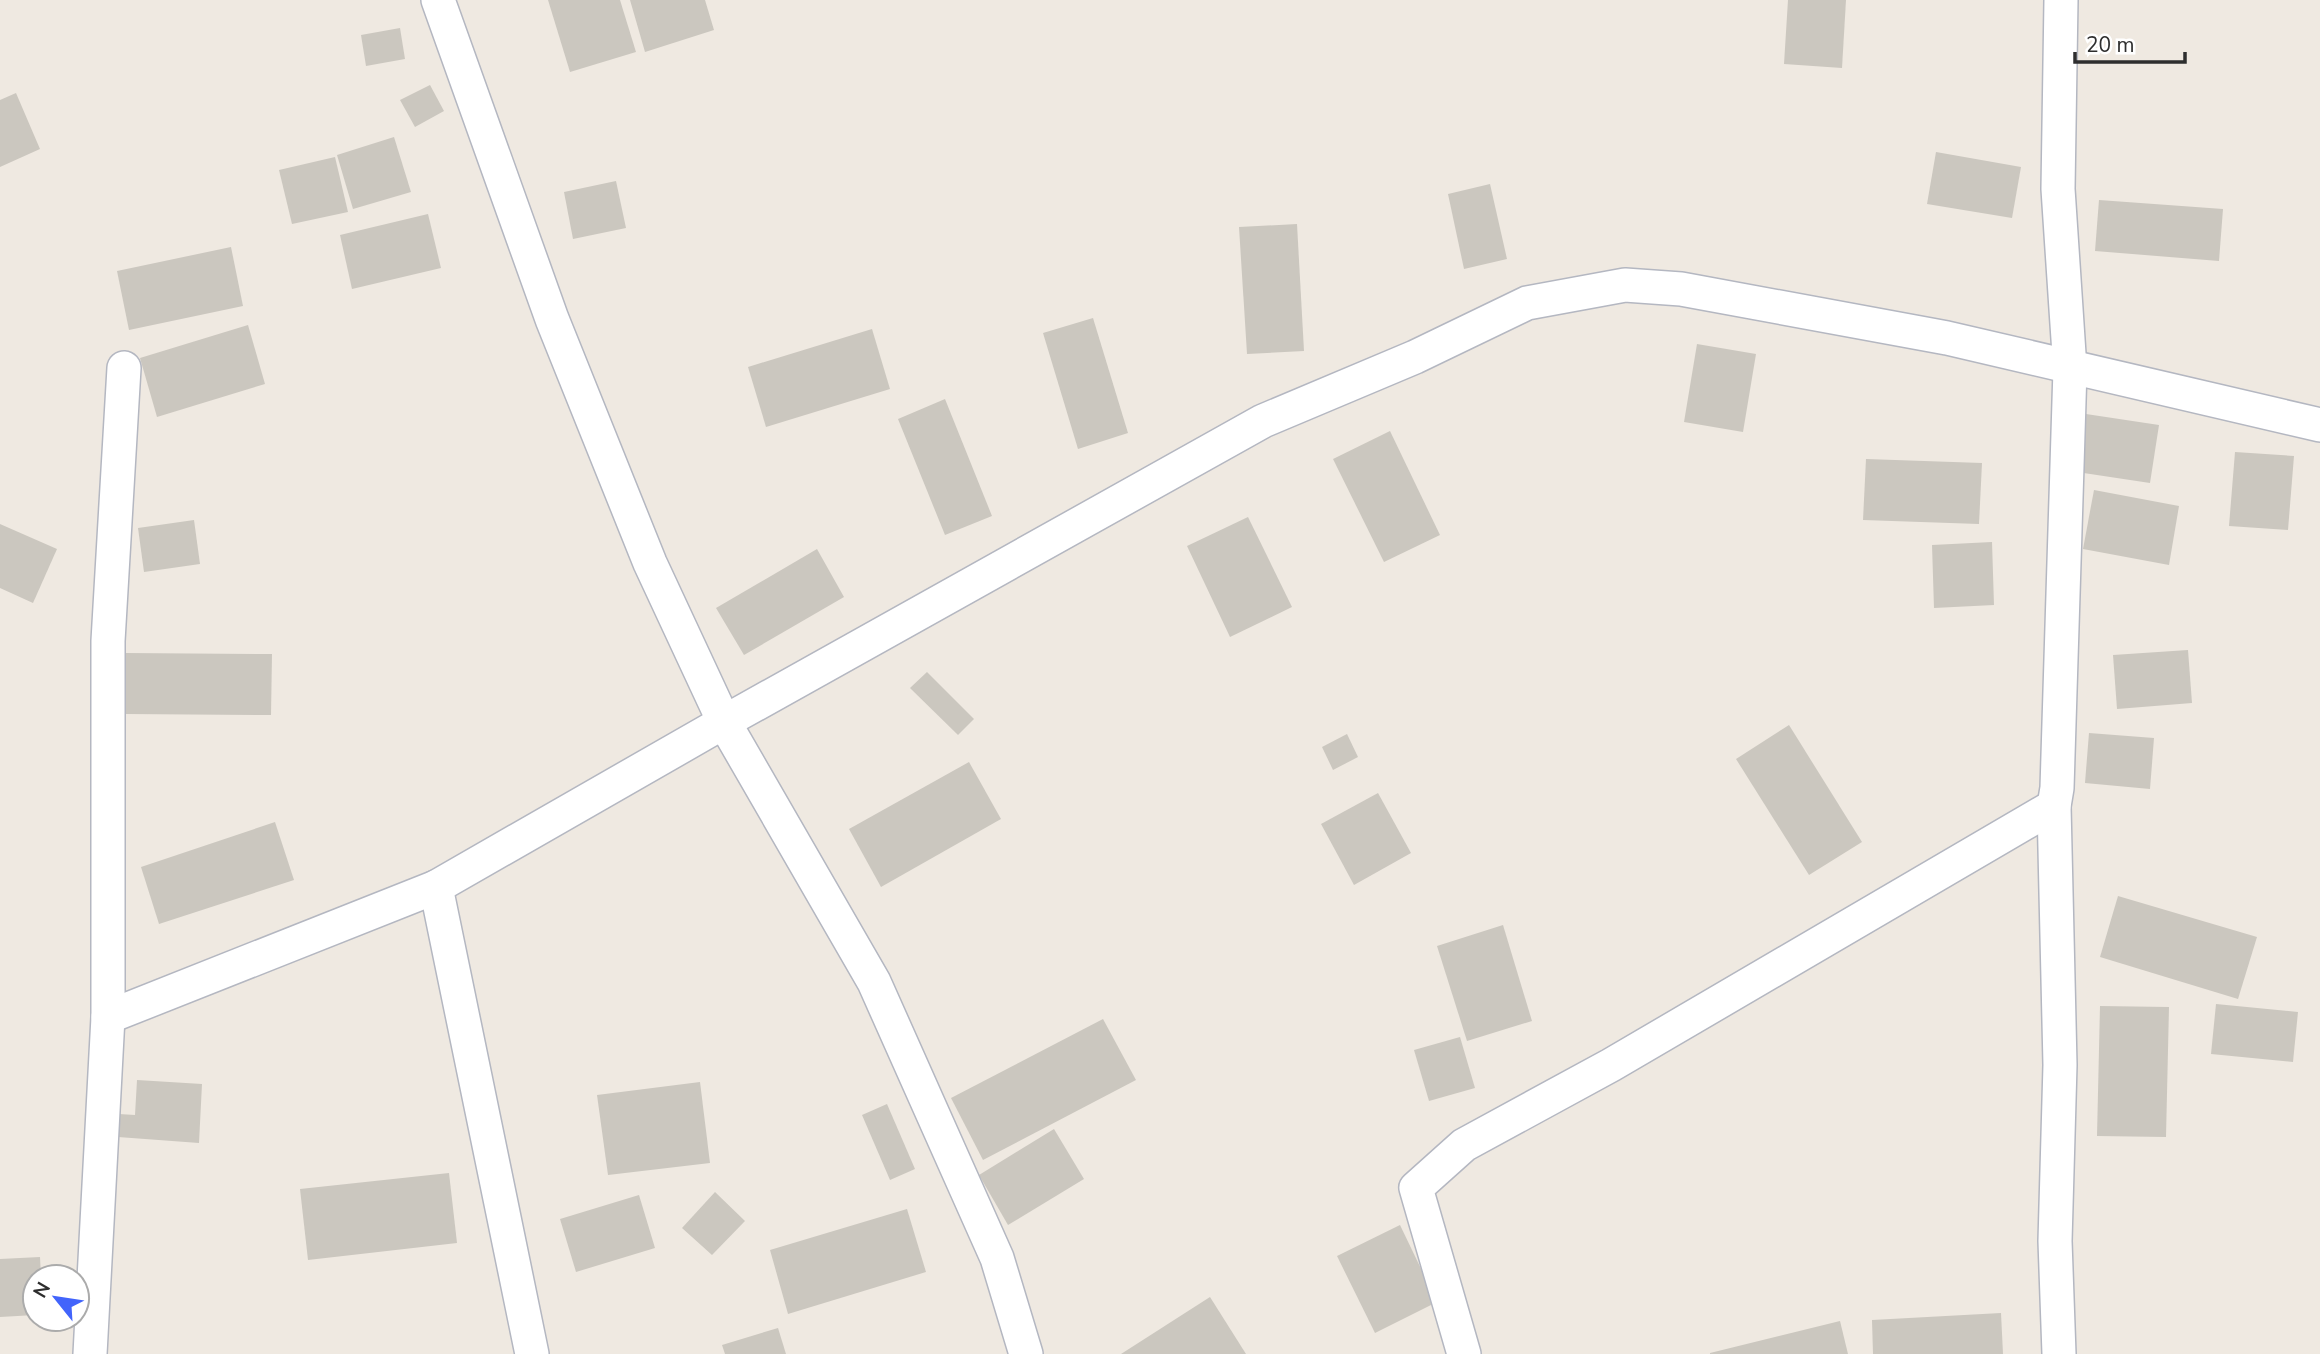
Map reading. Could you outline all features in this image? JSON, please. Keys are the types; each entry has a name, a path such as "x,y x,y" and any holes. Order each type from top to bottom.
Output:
{"street":[{"path":"438,0 552,319 650,563 724,722 874,982 997,1258 1026,1354"},
{"path":"2059,1354 2055,1241 2060,1065 2054,806 2058,774 2070,369 2058,189 2061,0"},
{"path":"108,1017 436,887 724,722 1263,421 1415,357 1528,303 1625,285 1681,289 1947,338 2070,369 2320,425"},
{"path":"90,1354 108,1017 108,641 124,368"},
{"path":"1464,1354 1416,1188 1464,1145 1611,1065 2054,806"},
{"path":"436,887 532,1354"}],"building":[{"path":"548,0 620,0 636,52 570,72"},
{"path":"630,0 705,0 714,30 645,52"},
{"path":"1788,0 1846,0 1842,68 1784,64"},
{"path":"400,28 405,59 366,66 361,35"},
{"path":"430,85 444,111 415,127 400,100"},
{"path":"16,93 40,149 0,167 0,100"},
{"path":"394,137 411,192 353,209 337,155"},
{"path":"1936,152 2021,167 2012,218 1927,204"},
{"path":"335,157 348,212 292,224 279,170"},
{"path":"616,181 626,228 573,239 564,192"},
{"path":"1490,184 1507,259 1464,269 1448,194"},
{"path":"2099,200 2223,209 2219,261 2095,251"},
{"path":"428,214 441,268 352,289 340,235"},
{"path":"1297,224 1304,351 1247,354 1239,227"},
{"path":"231,247 243,306 129,330 117,271"},
{"path":"1093,318 1128,433 1078,449 1043,333"},
{"path":"248,325 265,384 157,417 140,358"},
{"path":"872,329 890,389 766,427 748,367"},
{"path":"1697,344 1756,354 1743,432 1684,422"},
{"path":"945,399 992,516 945,535 898,419"},
{"path":"2086,414 2159,425 2150,483 2077,472"},
{"path":"1390,431 1440,535 1384,562 1333,459"},
{"path":"2235,452 2294,456 2288,530 2229,526"},
{"path":"1866,459 1982,463 1979,524 1863,520"},
{"path":"2094,490 2179,506 2169,565 2083,549"},
{"path":"1248,517 1292,607 1230,637 1187,546"},
{"path":"194,520 200,564 144,572 138,528"},
{"path":"0,524 57,549 33,603 0,588"},
{"path":"1992,542 1994,605 1934,608 1932,545"},
{"path":"817,549 844,597 744,655 716,608"},
{"path":"2188,650 2192,703 2117,709 2113,655"},
{"path":"126,653 272,654 271,715 125,714"},
{"path":"927,672 974,719 958,735 910,688"},
{"path":"1789,725 1862,842 1809,875 1736,759"},
{"path":"2089,733 2154,738 2150,789 2085,783"},
{"path":"1347,734 1358,757 1333,770 1322,747"},
{"path":"969,762 1001,819 881,887 849,829"},
{"path":"1378,793 1411,853 1354,885 1321,824"},
{"path":"275,822 294,880 159,924 141,867"},
{"path":"2118,896 2257,937 2238,999 2100,957"},
{"path":"1503,925 1532,1021 1467,1041 1437,946"},
{"path":"2216,1004 2298,1012 2293,1062 2211,1054"},
{"path":"2100,1006 2169,1007 2166,1137 2097,1136"},
{"path":"1103,1019 1136,1080 983,1160 951,1098"},
{"path":"1460,1037 1475,1088 1429,1101 1414,1050"},
{"path":"137,1080 202,1084 199,1143 118,1137 119,1114 135,1115"},
{"path":"700,1082 710,1163 608,1175 597,1095"},
{"path":"887,1104 915,1169 890,1180 862,1115"},
{"path":"1054,1129 1084,1179 1008,1225 979,1175"},
{"path":"449,1173 457,1243 308,1260 300,1189"},
{"path":"715,1192 745,1221 712,1255 682,1228"},
{"path":"639,1195 655,1248 576,1272 560,1219"},
{"path":"907,1209 926,1272 788,1314 770,1250"},
{"path":"1400,1225 1437,1302 1375,1333 1337,1256"},
{"path":"40,1257 40,1263 21,1263 21,1316 0,1317 0,1259"},
{"path":"1210,1297 1246,1354 1121,1354"},
{"path":"2001,1313 2003,1354 1873,1354 1872,1320"},
{"path":"1840,1321 1848,1354 1710,1354 1710,1353"},
{"path":"778,1328 786,1354 725,1354 722,1345"}]}
